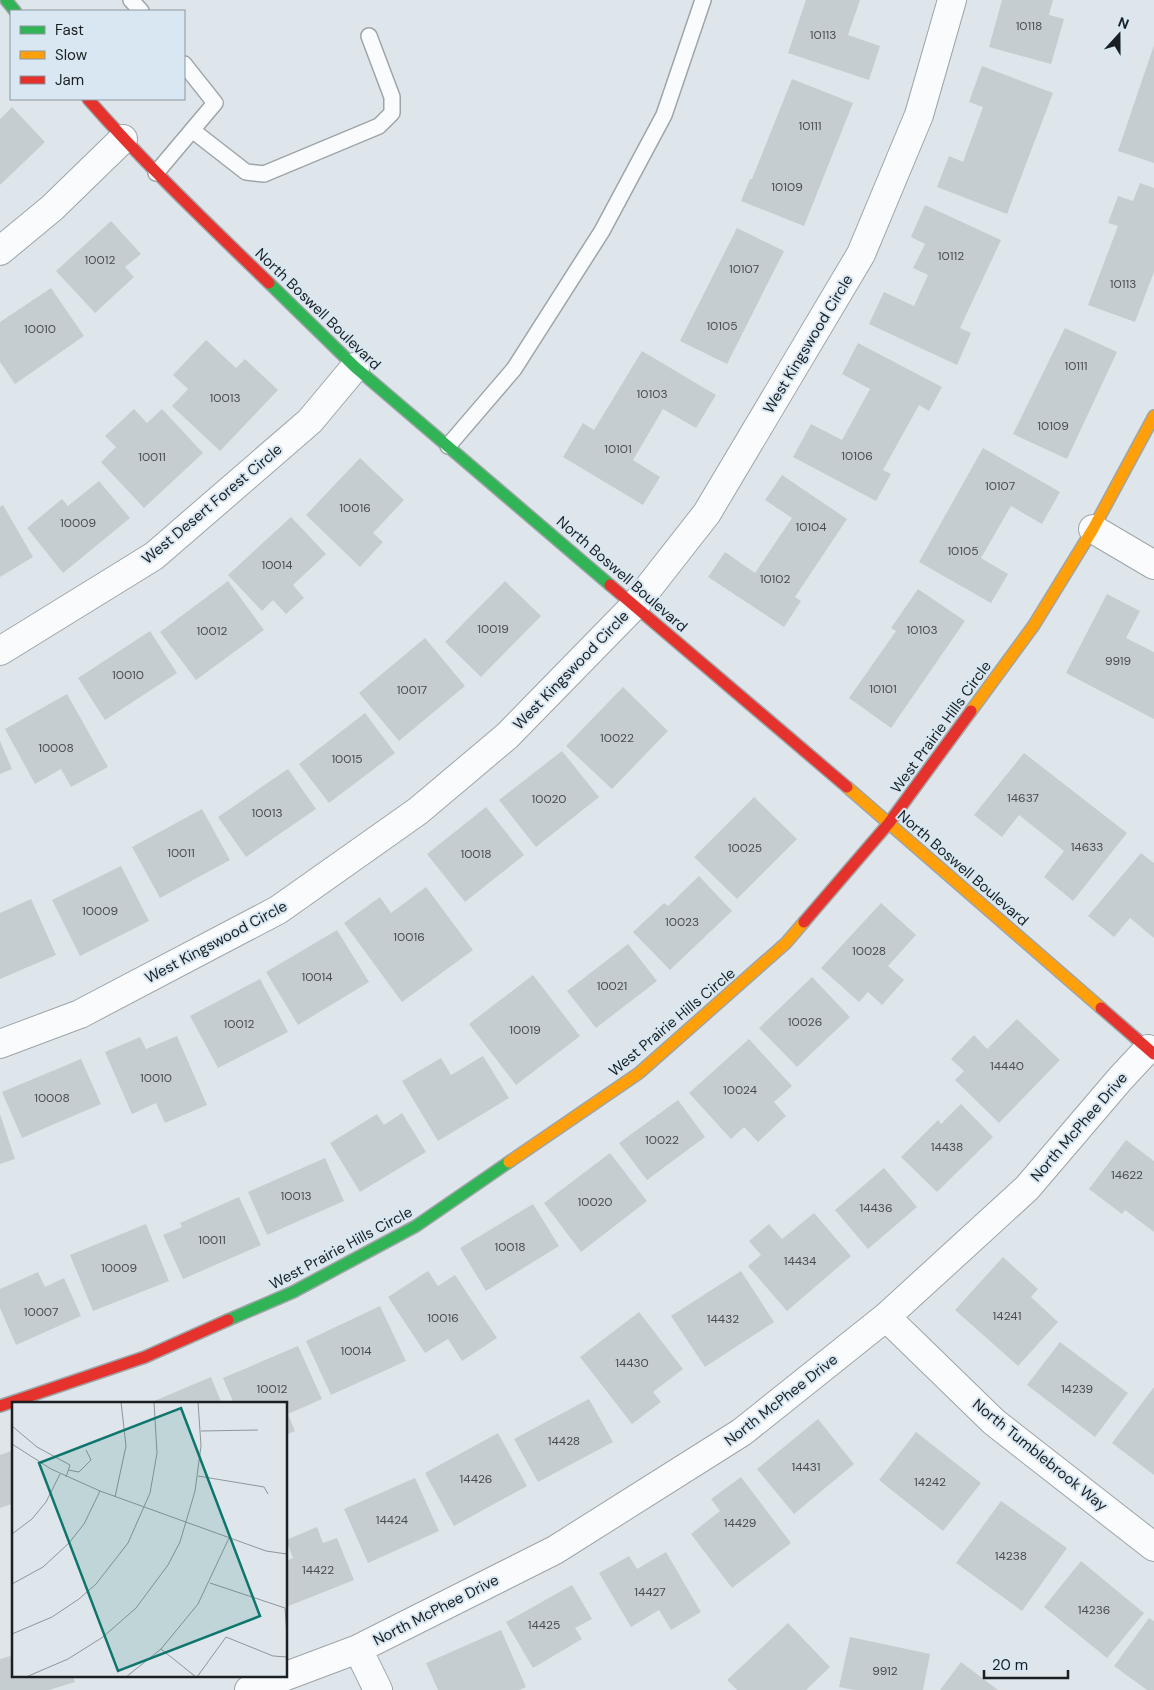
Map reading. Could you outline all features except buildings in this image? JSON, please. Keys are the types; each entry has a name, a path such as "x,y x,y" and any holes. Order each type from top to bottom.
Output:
{"street":[{"path":"6,0 14,10"},
{"name":"West Kingswood Circle","path":"0,1044 80,1014 278,910 418,811 507,736 634,605 707,513 862,254 918,115 952,0"},
{"name":"North Boswell Boulevard","path":"89,100 156,174 355,367 889,823 1151,1051"},
{"path":"0,251 52,208 123,139"},
{"name":"West Desert Forest Circle","path":"0,651 154,556 310,421 355,367"},
{"name":"West Prairie Hills Circle","path":"0,1406 153,1353 293,1292 416,1226 639,1073 786,943 889,823 1034,625 1093,530 1154,416"},
{"path":"1093,530 1154,565"},
{"name":"North McPhee Drive","path":"288,1675 358,1650 556,1550 742,1432 886,1318 1027,1188 1120,1079 1151,1051"},
{"name":"North Tumblebrook Way","path":"886,1318 994,1422 1154,1547"},
{"path":"358,1650 378,1690"},
{"name":"North McPhee Drive","path":"249,1690 281,1678"}],"lane":[{"path":"131,0 140,10"},
{"path":"448,446 514,369 602,231 664,115 703,0"},
{"path":"192,130 246,172 264,174 379,126 392,113 392,97 369,36"},
{"path":"156,174 215,103 185,65"}],"traffic: fast":[{"path":"6,0 14,10"},
{"path":"269,283 355,367 610,585"},
{"path":"228,1320 293,1292 416,1226 509,1162"}],"traffic: slow":[{"path":"971,711 1034,625 1093,529 1154,416"},
{"path":"847,787 1101,1008"},
{"path":"509,1162 639,1073 786,943 804,922"}],"traffic: jam":[{"path":"89,100 154,170 269,283"},
{"path":"610,585 847,787"},
{"path":"804,922 889,823 971,711"},
{"path":"1101,1008 1154,1054"},
{"path":"0,1406 145,1357 228,1320"}]}
